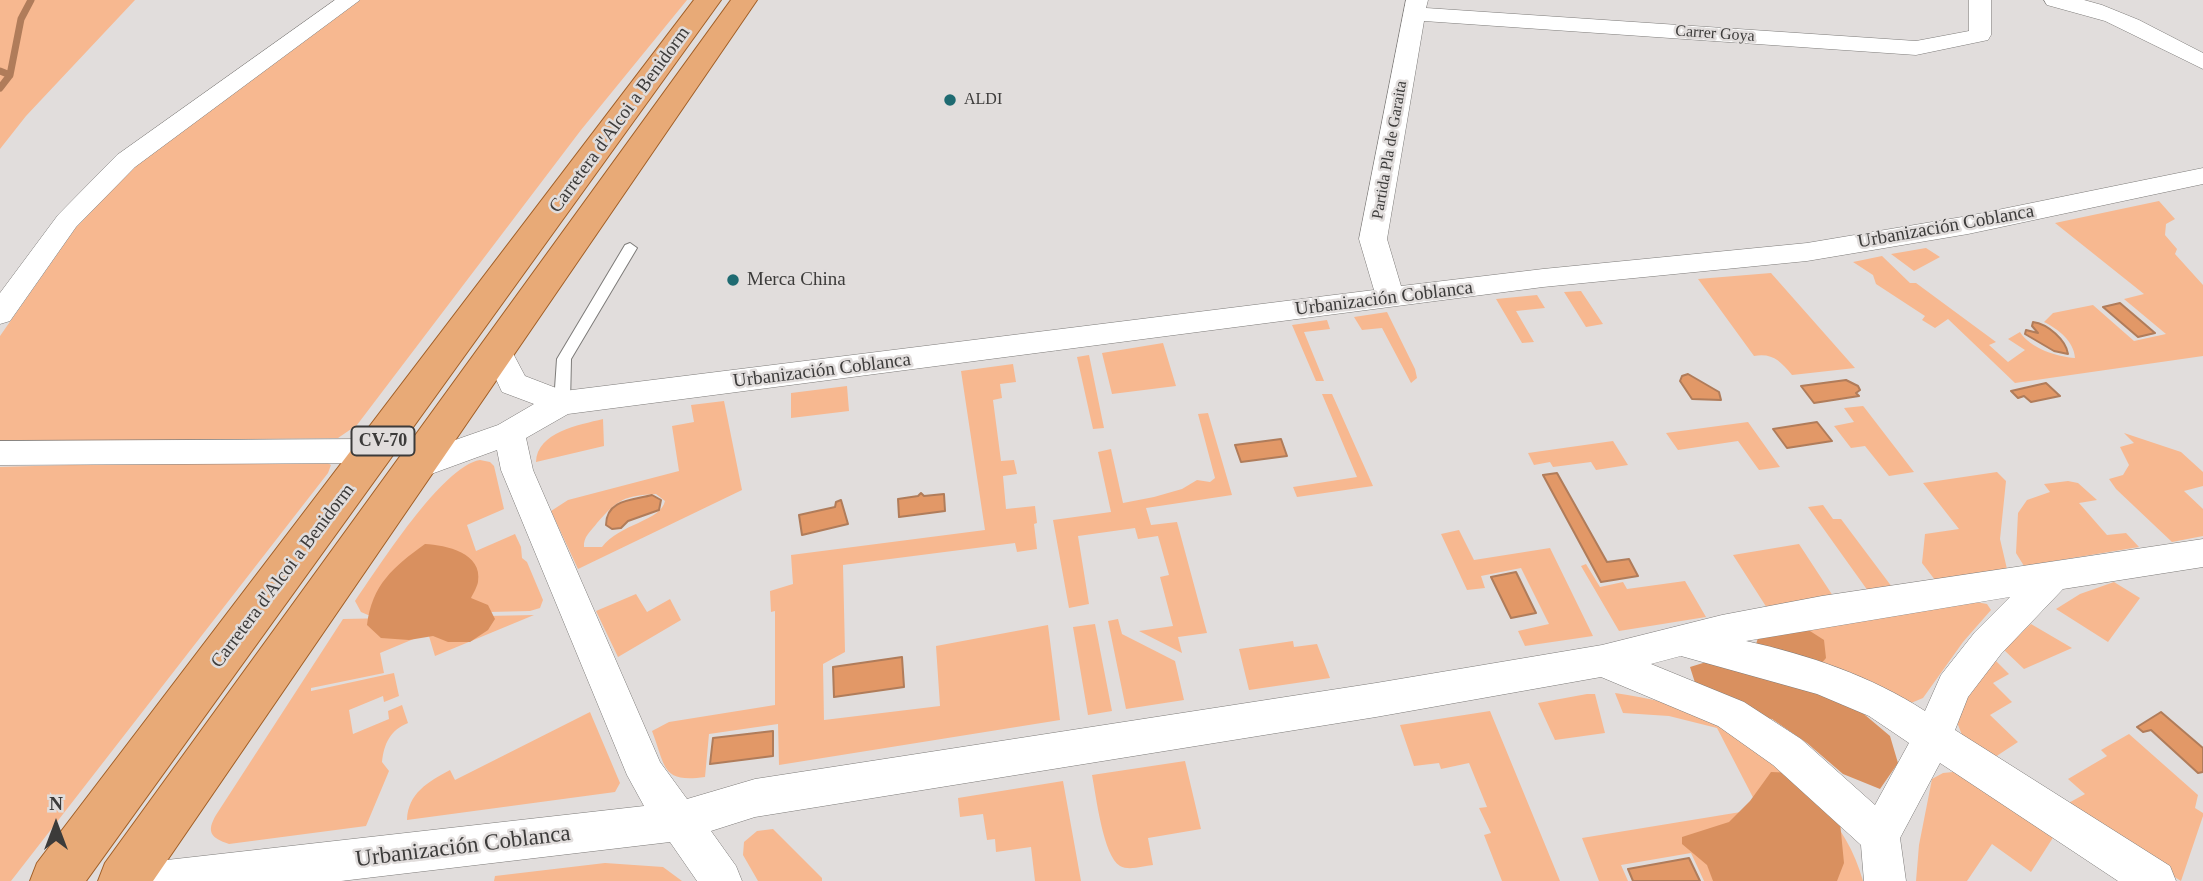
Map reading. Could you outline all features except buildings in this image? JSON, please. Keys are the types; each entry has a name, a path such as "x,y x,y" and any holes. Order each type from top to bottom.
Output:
{"main road":[{"name":"Carretera d'Alcoi a Benidorm","path":"55,881 708,0"},
{"name":"Carretera d'Alcoi a Benidorm","path":"123,881 744,0"}],"street":[{"path":"0,314 67,221 126,161 349,0"},
{"name":"Carrer Goya","path":"1416,7 1916,48 1980,35 1980,0"},
{"path":"2055,0 2072,3 2140,28 2203,62"},
{"name":"Partida Pla de Garaita","path":"1391,298 1373,239 1416,7"},
{"name":"Urbanización Coblanca","path":"562,403 1549,278 1807,253 1968,225 2203,176"},
{"path":"497,349 513,384 562,403"},
{"path":"412,468 509,433 562,403"},
{"path":"509,433 517,470 646,775 676,822 699,846 721,881"},
{"path":"0,453 375,452"},
{"name":"Urbanización Coblanca","path":"167,881 676,822 755,798 1293,714 1602,661 1678,641 1822,611 2203,553"},
{"path":"1885,881 1880,836 1934,735 1954,687 1988,643 2051,578"},
{"name":"Urbanización Coblanca","path":"1678,641 1740,654 1823,679 1882,704 1934,735 2155,881"},
{"path":"1602,661 1731,714 1787,752 1880,836"}],"lane":[{"path":"562,403 564,359 630,248"}],"shaded area":[{"path":"0,0 135,0 26,116 0,149"},
{"path":"360,0 687,0 581,130 357,425 338,438 0,442 0,336 81,220 118,179"},
{"path":"2159,201 2175,219 2166,224 2165,235 2177,249 2175,254 2203,285 2203,356 2015,383 1948,319 1935,328 1922,320 1925,316 1876,284 1873,275 1853,262 1882,256 1910,283 1916,283 1996,342 1989,345 2008,362 2025,350 2008,339 2020,332 2030,343 2044,351 2075,358 2072,346 2064,336 2044,322 2053,313 2093,305 2134,341 2166,334 2124,299 2144,294 2055,223"},
{"path":"1926,248 1940,257 1914,271 1891,254"},
{"path":"1771,273 1855,368 1792,375 1776,359 1754,356 1698,279"},
{"path":"1581,291 1603,324 1586,327 1564,292"},
{"path":"1537,295 1545,308 1516,311 1534,342 1522,343 1496,299"},
{"path":"2120,303 2155,333 2138,337 2103,307"},
{"path":"1387,312 1415,369 1417,378 1411,383 1382,328 1362,330 1354,317"},
{"path":"1327,320 1330,329 1304,332 1324,381 1316,381 1292,325"},
{"path":"2033,322 2045,326 2055,334 2064,343 2068,354 2054,351 2025,334 2026,330 2038,333 2032,326"},
{"path":"1163,343 1176,386 1112,394 1102,353"},
{"path":"1089,355 1104,428 1093,429 1077,357"},
{"path":"1013,364 1016,382 1000,384 1002,398 993,400 1001,461 1014,460 1017,474 1003,476 1006,509 1035,506 1037,549 1017,552 1015,543 843,565 845,652 823,664 824,720 940,706 936,646 1048,625 1060,720 779,765 778,724 709,734 705,777 680,777 667,770 652,731 669,722 775,705 775,611 771,612 770,591 793,584 791,555 985,530 961,371"},
{"path":"1688,374 1719,392 1721,400 1692,399 1680,381 1682,376"},
{"path":"1846,380 1858,386 1860,390 1856,393 1859,396 1814,403 1801,386"},
{"path":"2046,383 2060,396 2031,402 2024,396 2018,398 2011,391"},
{"path":"847,386 849,411 791,418 791,393"},
{"path":"1322,394 1332,394 1373,486 1297,497 1293,487 1357,477"},
{"path":"724,401 742,490 578,569 551,511 568,500 679,471 672,426 694,422 691,405","holes":["656,494 665,501 656,513 618,533 602,547 584,547 590,531 622,500"]},
{"path":"1863,406 1914,472 1889,476 1865,446 1851,448 1834,426 1854,422 1844,408"},
{"path":"1208,413 1232,495 1146,508 1151,525 1177,522 1207,633 1178,637 1182,653 1139,631 1173,626 1160,577 1169,575 1158,536 1138,539 1135,528 1078,536 1089,604 1069,608 1053,520 1111,512 1098,452 1111,449 1123,503 1182,489 1197,480 1210,482 1215,478 1198,414"},
{"path":"603,419 604,446 536,462 538,452 551,437 572,427"},
{"path":"1748,422 1780,467 1759,470 1738,441 1678,450 1666,433"},
{"path":"1817,422 1832,441 1787,448 1773,429"},
{"path":"2124,433 2181,452 2203,472 2203,486 2184,491 2203,509 2203,536 2172,542 2116,489 2109,479 2123,475 2129,465 2120,447 2134,443"},
{"path":"1281,439 1287,456 1241,462 1235,445"},
{"path":"1613,441 1628,465 1596,470 1591,462 1553,467 1550,462 1534,465 1528,453"},
{"path":"319,458 331,465 328,473 11,881 0,881 0,467"},
{"path":"480,460 490,462 494,466 504,509 467,525 476,551 515,534 521,547 522,558 527,562 543,600 540,608 530,611 368,615 361,612 355,601 412,520 448,480 465,466"},
{"path":"1997,472 2006,481 2000,539 2007,569 1935,580 1922,563 1925,534 1959,529 1923,483"},
{"path":"1557,473 1607,562 1629,559 1638,576 1601,582 1543,475"},
{"path":"2068,481 2078,483 2097,500 2079,503 2107,535 2126,533 2139,547 2024,566 2016,553 2018,513 2027,500 2050,492 2044,484"},
{"path":"921,493 924,496 944,494 945,511 899,517 898,499 918,496"},
{"path":"652,495 661,500 659,510 628,521 621,528 612,529 606,525 607,516 616,505"},
{"path":"841,500 848,524 802,535 799,515 835,507 836,502"},
{"path":"1823,505 1833,519 1841,519 1892,587 1868,591 1808,507"},
{"path":"1459,530 1474,560 1550,548 1593,636 1525,646 1518,631 1549,624 1521,568 1481,576 1485,588 1467,590 1441,534"},
{"path":"425,544 461,552 475,564 478,582 471,598 488,605 495,619 488,630 470,642 448,642 433,636 409,640 381,638 367,625 374,599 386,578"},
{"path":"1799,544 1833,596 1767,608 1733,555"},
{"path":"1586,564 1600,587 1623,582 1627,589 1685,581 1706,617 1619,631 1581,566"},
{"path":"1516,572 1536,613 1511,618 1491,577"},
{"path":"2114,582 2140,598 2108,642 2056,609 2080,594"},
{"path":"636,594 647,612 670,599 681,620 618,657 596,611"},
{"path":"1976,602 1987,604 1991,610 1963,642 1923,698 1911,703 1886,696 1769,638 1778,632"},
{"path":"534,615 435,656 428,633 380,653 384,673 311,688 311,691 394,673 399,696 384,702 383,696 349,710 353,734 389,719 388,711 402,705 408,723 392,734 386,744 382,762 389,771 366,826 229,844 214,837 211,826 216,815 343,619"},
{"path":"1118,619 1122,634 1175,661 1184,700 1126,709 1108,621"},
{"path":"1095,624 1112,711 1088,715 1073,627"},
{"path":"1799,624 1824,640 1826,658 1814,672 1890,736 1898,763 1880,789 1843,774 1807,743 1772,719 1739,713 1697,689 1690,667 1755,647 1759,635"},
{"path":"2031,624 2072,648 2024,669 2003,649"},
{"path":"1293,641 1294,647 1317,644 1330,678 1249,690 1239,649"},
{"path":"902,657 904,687 834,697 833,667"},
{"path":"1993,658 2009,674 1993,683 2012,702 1990,715 2018,742 1992,759 1962,735 1955,717"},
{"path":"1615,693 1677,706 1713,720 1730,731 1822,807 1846,840 1863,881 1704,881 1691,853 1621,865 1628,881 1599,881 1582,838 1759,809 1717,728 1669,716 1623,713"},
{"path":"1595,694 1605,733 1555,740 1538,703"},
{"path":"1490,711 1560,881 1502,881 1484,835 1491,833 1479,808 1487,807 1469,763 1441,769 1439,763 1414,766 1400,725"},
{"path":"590,712 620,783 615,792 407,820 415,795 442,774 450,770 455,780"},
{"path":"2161,712 2203,748 2203,772 2198,773 2151,730 2143,732 2137,727"},
{"path":"773,731 773,756 710,764 713,738"},
{"path":"2129,734 2198,795 2195,808 2203,813 2203,816 2181,881 2063,806 2085,794 2068,779 2107,756 2101,750"},
{"path":"1185,761 1201,829 1148,838 1153,865 1132,868 1120,866 1114,860 1105,838 1092,775"},
{"path":"1771,772 1796,773 1840,822 1844,863 1837,881 1713,881 1707,865 1682,844 1682,837 1729,822 1750,801"},
{"path":"1953,772 1971,777 2056,833 2031,872 1992,844 1967,881 1916,881 1919,845 1932,779 1943,773"},
{"path":"1063,781 1081,881 1035,881 1031,847 996,852 995,839 987,840 983,814 960,817 958,798"},
{"path":"773,829 822,881 758,881 743,855 744,842 757,831"},
{"path":"1689,858 1700,881 1633,881 1628,869"},
{"path":"605,863 663,867 682,881 494,881 495,876"}],"waterway":[{"path":"10,75 21,19 31,0"},
{"path":"0,71 10,75"},
{"path":"0,88 10,75"}],"place":[{"name":"ALDI","path":"950,100"},
{"name":"Merca China","path":"733,280"}]}
